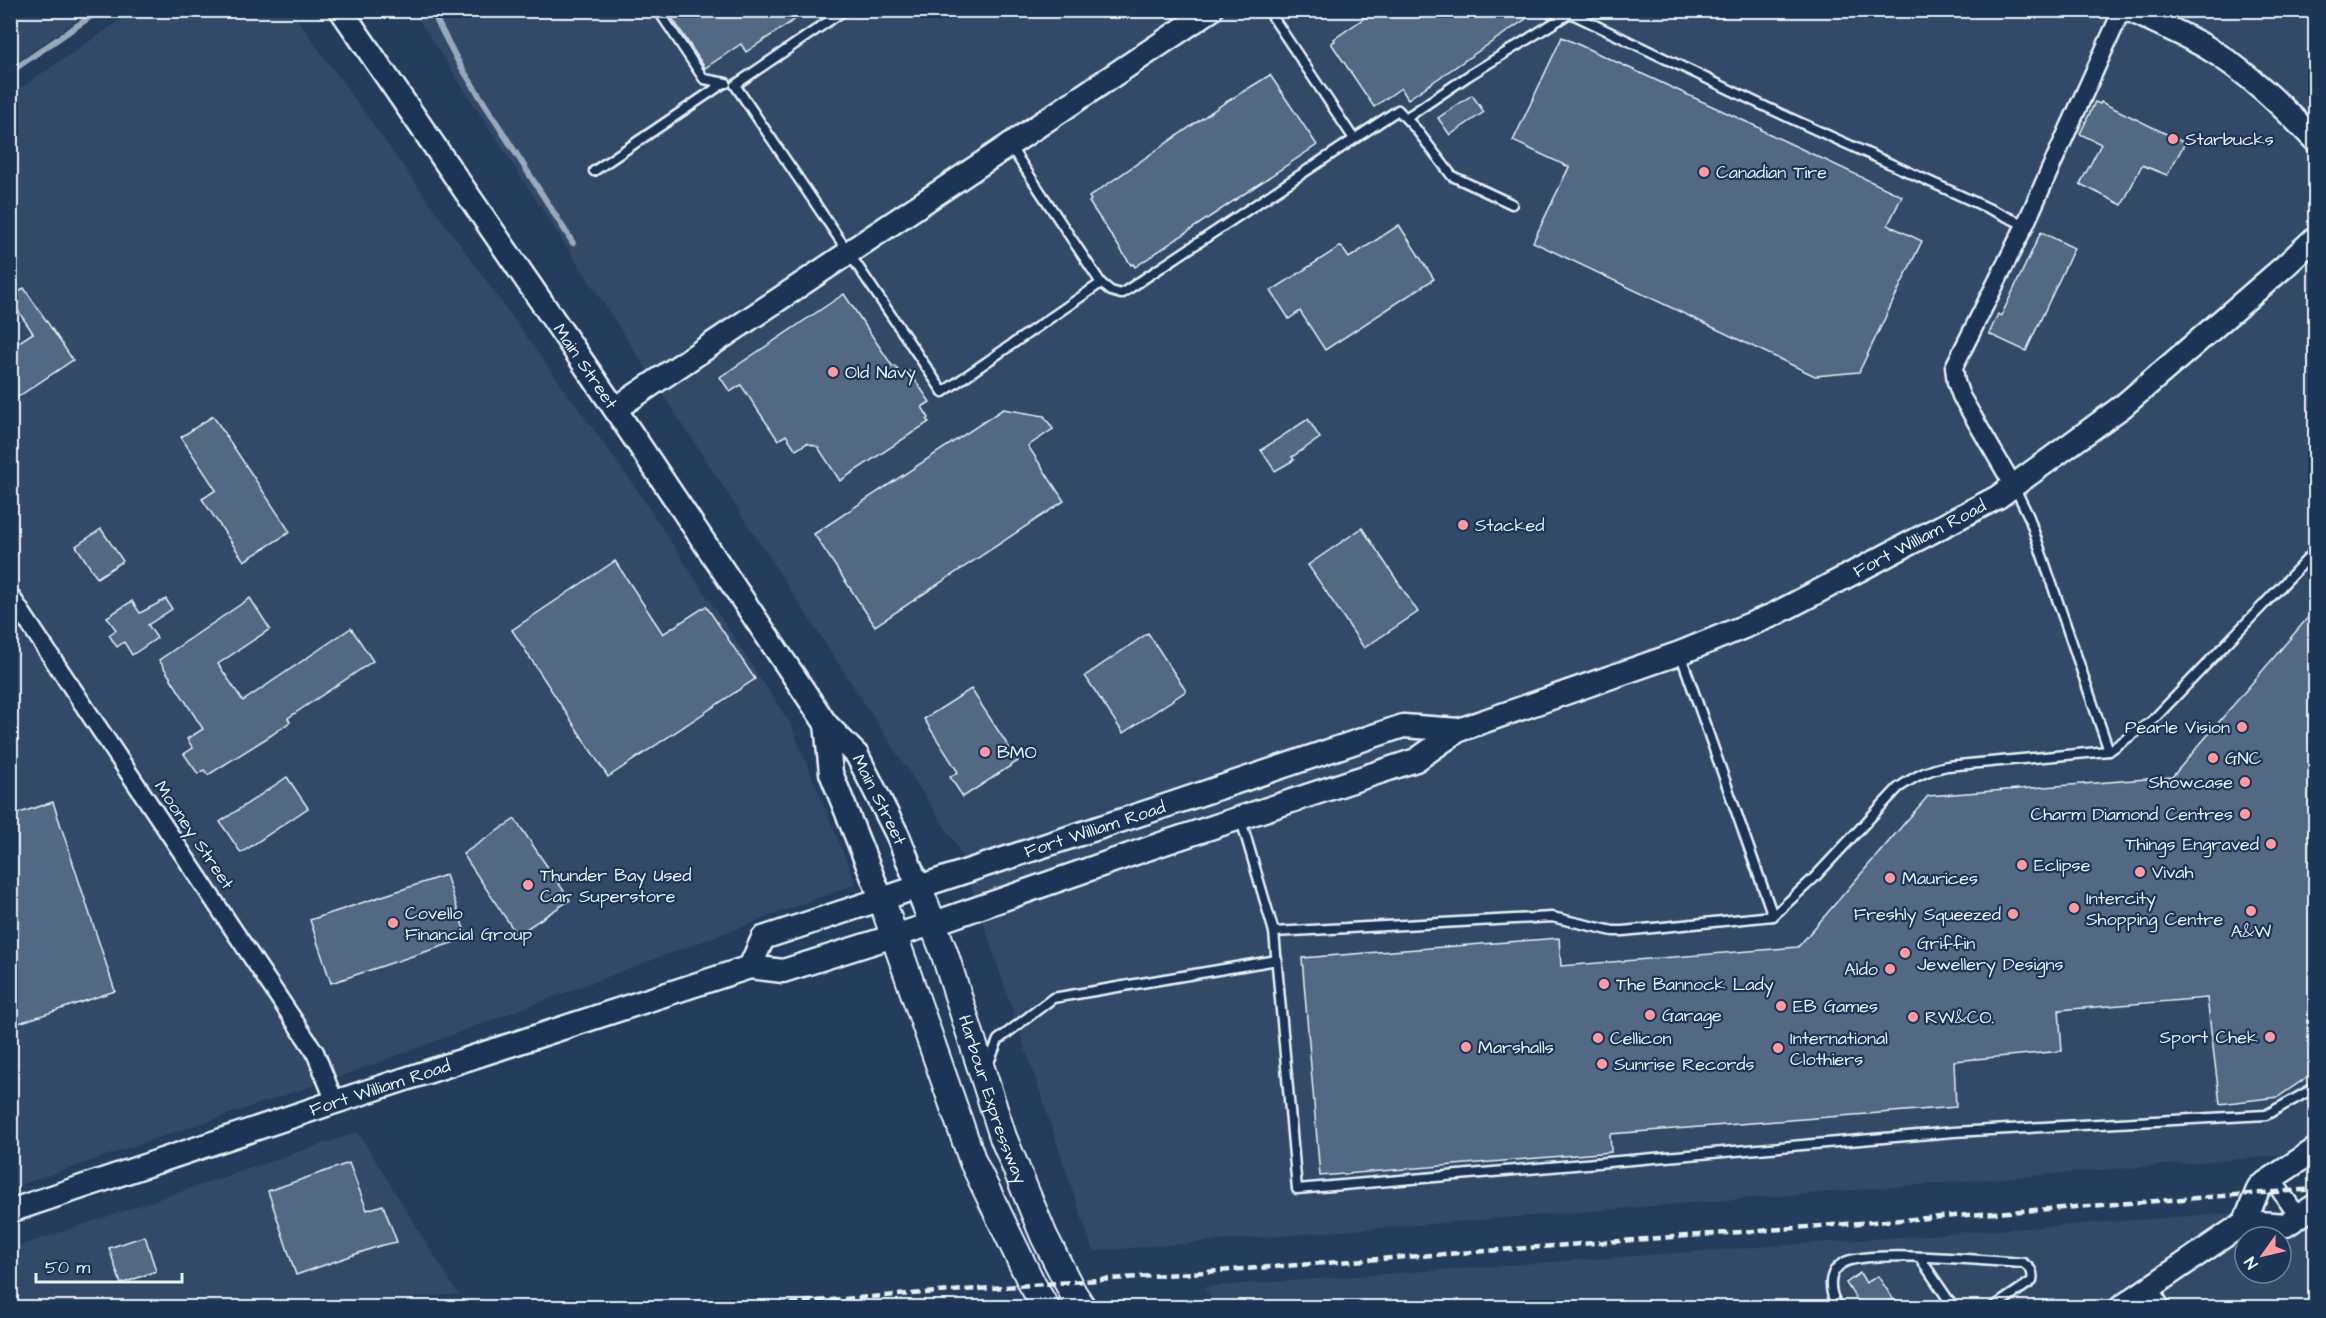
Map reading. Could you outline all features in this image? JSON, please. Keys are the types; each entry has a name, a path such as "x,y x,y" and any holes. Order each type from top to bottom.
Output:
{"main road":[{"name":"Main Street","path":"340,10 615,410 826,724 857,755 898,836 918,886"},
{"path":"615,410 1211,10"},
{"path":"2130,10 2206,48 2229,63 2258,84 2316,141"},
{"name":"Fort William Road","path":"10,1211 335,1102 750,968 783,971 932,924 1416,760 1459,730 1680,653 1773,615 1998,497 2123,406 2316,237"},
{"name":"Main Street","path":"826,724 831,773 881,898"},
{"name":"Fort William Road","path":"750,968 763,938 881,898 1402,726 1459,730"},
{"name":"Harbour Expressway","path":"918,886 944,952 1003,1137 1044,1236 1083,1308"},
{"name":"Harbour Expressway","path":"881,898 973,1162 1046,1308"},
{"path":"2120,1308 2245,1222 2259,1187 2316,1149"},
{"path":"2245,1222 2286,1225 2307,1210"}],"street":[{"path":"2013,485 1961,396 1954,367 2025,225 2122,10"},
{"name":"Mooney Street","path":"10,595 315,1052 335,1102"},
{"path":"2271,1178 2307,1210"},
{"path":"2149,1288 2162,1308"}],"lane":[{"path":"658,10 704,80 735,85 845,10"},
{"path":"1268,10 1354,139"},
{"path":"1406,118 1468,76 1571,12 1736,93 2025,225"},
{"path":"594,171 724,83"},
{"path":"735,85 943,392 1101,283"},
{"path":"1010,145 1101,283 1111,291 1121,294 1398,110 1452,176 1512,204"},
{"path":"2013,485 2030,517 2109,751"},
{"path":"1274,932 1552,917 1613,931 1623,931 1773,916 1814,878 1898,788 1914,777 1929,770 1947,766 2109,751 2152,721 2316,550"},
{"path":"1680,653 1773,916"},
{"path":"1241,819 1274,932 1297,1189 1953,1132 2266,1115 2316,1087"},
{"path":"984,1074 998,1040 1053,998 1277,960"},
{"path":"1839,1308 1830,1287 1834,1272 1843,1263 1863,1257 2023,1263 2031,1269 2032,1281 1992,1308"},
{"path":"1920,1258 1954,1308"}],"shaded area":[{"path":"11,10 90,10 90,11 11,66"},
{"path":"134,11 291,11 633,484 791,725 856,884 350,1073 11,1188 10,95"},
{"path":"413,11 2304,11 2316,23 2315,1153 1093,1251 958,847"},
{"path":"358,1132 458,1294 283,1308 11,1307 10,1249"},
{"path":"2315,1207 2315,1307 1218,1308 1204,1287"}],"building":[{"path":"667,10 809,10 746,52 741,44 705,68"},
{"path":"1376,10 1539,10 1408,99 1401,88 1374,107 1331,43"},
{"path":"1562,37 1902,196 1888,225 1922,241 1859,372 1815,376 1533,242 1569,167 1513,141"},
{"path":"1270,75 1317,145 1135,267 1131,265 1089,202 1091,200 1089,197 1223,104"},
{"path":"1472,95 1484,112 1450,135 1438,118"},
{"path":"2095,102 2100,104 2101,102 2185,143 2167,175 2142,165 2122,205 2080,184 2101,144 2080,134"},
{"path":"1399,225 1434,279 1325,350 1300,311 1289,319 1271,291 1341,246 1349,258"},
{"path":"2041,232 2074,248 2026,351 1989,334 1998,314 2001,316"},
{"path":"24,288 73,360 10,402 10,348 33,333 10,299"},
{"path":"844,294 893,367 895,366 902,376 909,371 930,402 922,407 929,422 840,481 818,447 807,443 796,450 786,435 778,440 741,385 730,392 720,377"},
{"path":"1003,409 1044,416 1053,429 1028,446 1064,501 875,626 814,534"},
{"path":"213,416 290,532 244,561 202,499 216,490 181,437"},
{"path":"1308,419 1320,438 1292,457 1294,460 1275,471 1261,450"},
{"path":"1362,528 1418,612 1364,648 1308,565"},
{"path":"101,529 123,561 97,578 76,546"},
{"path":"615,561 663,634 706,606 755,679 608,777 512,630"},
{"path":"250,598 270,629 218,664 243,701 351,628 373,661 288,718 290,722 270,736 208,775 204,770 198,774 184,754 193,748 187,739 203,729 159,660"},
{"path":"166,599 172,609 148,625 157,638 132,655 124,642 117,647 109,635 116,630 107,617 132,601 140,613"},
{"name":"Intercity Shopping Centre","path":"2316,608 2316,1071 2278,1097 2220,1104 2207,998 2059,1010 2062,1051 1954,1061 1956,1107 1610,1134 1611,1152 1320,1176 1302,958 1559,938 1561,966 1798,947 1928,796 2172,777"},
{"path":"1148,633 1186,691 1123,733 1085,676"},
{"path":"971,689 1018,761 963,797 950,777 958,772 924,719"},
{"path":"287,777 308,808 241,853 220,822"},
{"path":"53,802 115,991 10,1026 10,816"},
{"path":"515,819 570,900 517,935 463,854"},
{"path":"446,875 467,938 331,983 310,920"},
{"path":"349,1163 367,1210 383,1205 397,1242 296,1275 268,1191"},
{"path":"145,1236 156,1271 121,1284 109,1248"},
{"path":"1860,1273 1866,1283 1878,1276 1899,1308 1862,1308 1846,1283"}],"waterway":[{"path":"10,72 100,10"},
{"path":"435,10 437,21 460,65 573,243"}],"railway":[{"path":"723,1308 2316,1189"}],"place":[{"name":"Starbucks","path":"2173,139"},
{"name":"Canadian Tire","path":"1704,172"},
{"name":"Old Navy","path":"833,372"},
{"name":"Stacked","path":"1463,525"},
{"name":"Pearle Vision","path":"2242,727"},
{"name":"BMO","path":"985,752"},
{"name":"GNC","path":"2213,758"},
{"name":"Showcase","path":"2245,782"},
{"name":"Charm Diamond Centres","path":"2245,814"},
{"name":"Things Engraved","path":"2271,844"},
{"name":"Eclipse","path":"2022,865"},
{"name":"Vivah","path":"2140,872"},
{"name":"Maurices","path":"1890,878"},
{"name":"Thunder Bay Used Car Superstore","path":"528,885"},
{"name":"Intercity Shopping Centre","path":"2074,908"},
{"name":"A&W","path":"2251,911"},
{"name":"Freshly Squeezed","path":"2013,914"},
{"name":"Covello Financial Group","path":"393,923"},
{"name":"Griffin Jewellery Designs","path":"1905,953"},
{"name":"Aldo","path":"1890,969"},
{"name":"The Bannock Lady","path":"1604,984"},
{"name":"EB Games","path":"1781,1006"},
{"name":"Garage","path":"1650,1015"},
{"name":"RW&CO.","path":"1913,1017"},
{"name":"Sport Chek","path":"2270,1037"},
{"name":"Cellicon","path":"1598,1038"},
{"name":"Marshalls","path":"1466,1047"},
{"name":"International Clothiers","path":"1778,1048"},
{"name":"Sunrise Records","path":"1602,1064"}]}
